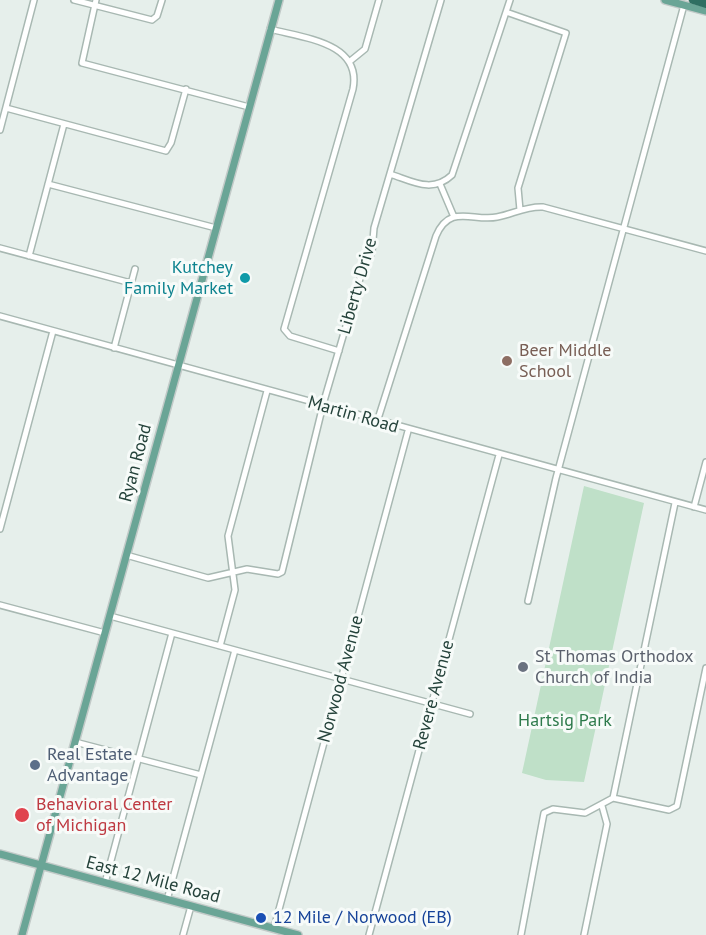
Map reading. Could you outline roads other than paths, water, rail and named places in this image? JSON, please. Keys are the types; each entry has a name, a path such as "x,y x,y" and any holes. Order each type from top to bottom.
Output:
{"highway":[{"path":"693,0 706,4"}],"main road":[{"name":"Ryan Road","path":"22,935 279,0"},
{"path":"664,0 706,11"},
{"name":"East 12 Mile Road","path":"0,854 298,935"}],"street":[{"path":"0,130 34,0"},
{"path":"74,0 96,3 147,19 156,18 162,0"},
{"path":"349,62 364,48 379,0"},
{"name":"Liberty Drive","path":"235,572 252,568 280,574 339,351 361,275 372,252 374,228 441,0"},
{"path":"390,174 423,185 440,184 457,168 510,0"},
{"path":"96,3 82,63 249,107"},
{"path":"528,601 559,471 684,5"},
{"path":"506,12 566,33 518,188 520,210"},
{"path":"270,29 330,45 341,52 349,62 354,75 353,89 284,328 290,336 339,351"},
{"path":"6,108 166,151 171,143 186,90"},
{"path":"29,256 64,124"},
{"path":"48,184 216,228"},
{"path":"440,184 454,217"},
{"path":"377,422 436,236 443,224 454,217 465,214 493,218 532,207 559,209 706,251"},
{"path":"0,248 131,283"},
{"path":"114,348 135,269"},
{"name":"Martin Road","path":"0,316 408,431 706,510"},
{"path":"0,529 53,331"},
{"path":"220,646 235,590 235,572 228,536 267,391"},
{"name":"Norwood Avenue","path":"274,928 408,431"},
{"name":"Revere Avenue","path":"369,935 499,455"},
{"path":"694,507 706,462"},
{"path":"521,935 544,813 553,810 585,813 602,806 613,798 675,503"},
{"path":"126,555 198,576 219,576 235,572"},
{"path":"0,605 105,633"},
{"path":"110,616 470,714"},
{"path":"105,883 172,633"},
{"path":"167,900 235,650"},
{"path":"613,798 669,810 678,803 706,668"},
{"path":"75,742 201,775"},
{"path":"584,935 607,824 602,806"},
{"path":"183,935 192,906"}],"place":[{"name":"Kutchey Family Market","path":"245,278"},
{"name":"Beer Middle School","path":"507,361"},
{"name":"St Thomas Orthodox Church of India","path":"523,667"},
{"name":"Real Estate Advantage","path":"35,765"},
{"name":"Behavioral Center of Michigan","path":"22,815"},
{"name":"12 Mile / Norwood (EB)","path":"261,918"}],"park label":[{"name":"Hartsig Park","path":"565,721"}]}
